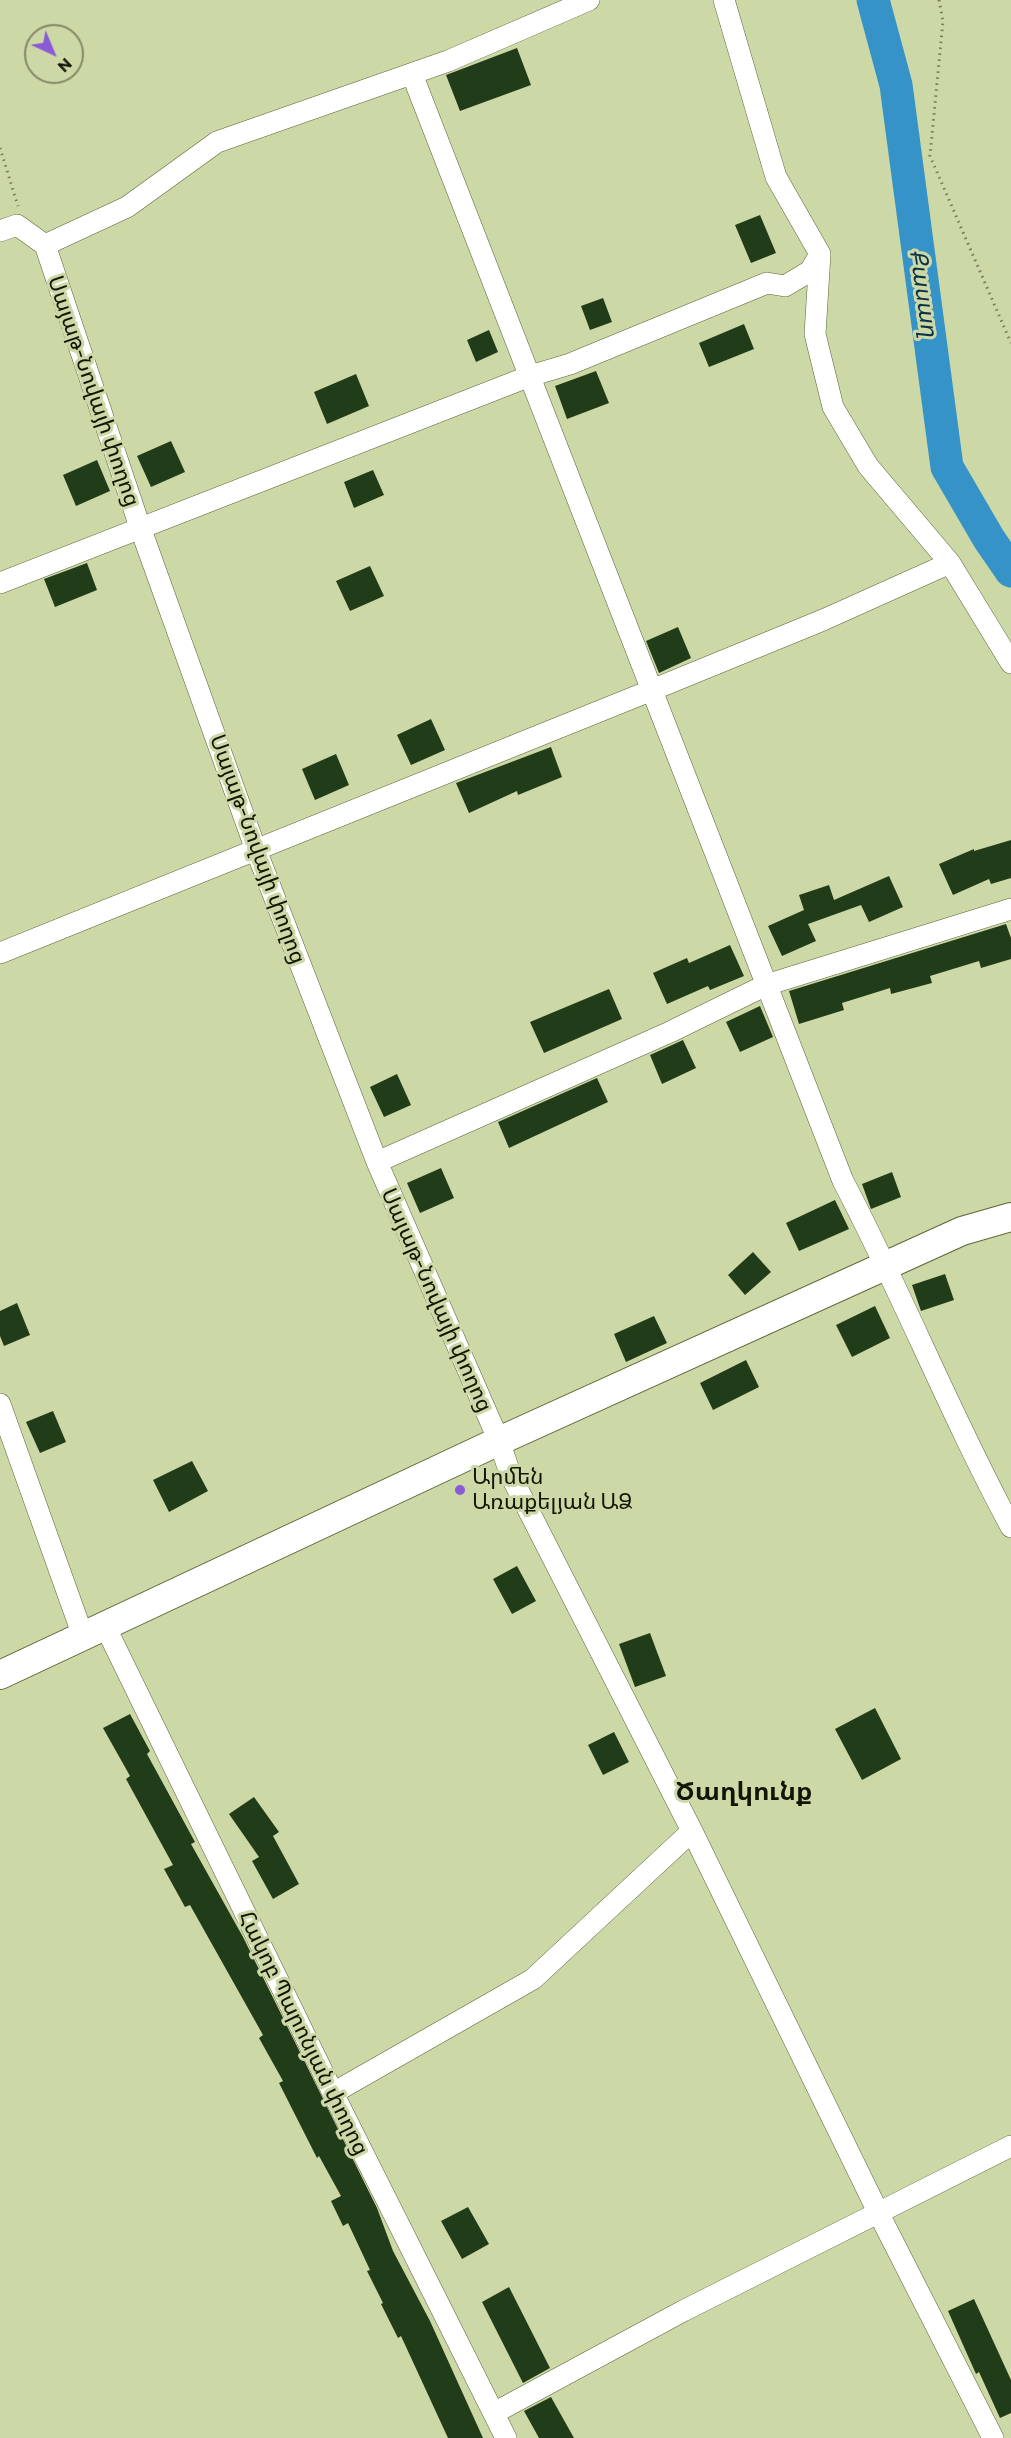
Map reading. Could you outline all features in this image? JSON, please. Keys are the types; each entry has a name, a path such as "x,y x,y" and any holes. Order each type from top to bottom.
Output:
{"main road":[{"path":"0,1675 499,1441 962,1231 1011,1217"}],"street":[{"path":"8,228 45,245 128,207 217,142 448,61 589,0"},
{"path":"724,0 776,177 820,254 815,334 833,407 868,466 950,563 1011,663"},
{"path":"412,74 843,1181 887,1265 971,1453 1011,1527"},
{"name":"Սայաթ-Նովայի փողոց","path":"45,245 141,528 256,850 377,1162 499,1441 510,1476 692,1831 879,2214 993,2438"},
{"path":"0,583 530,376 570,364 767,283 785,286 810,272 820,254"},
{"path":"0,953 823,620 950,563"},
{"path":"377,1162 670,1032 766,985 1011,909"},
{"name":"Հակոբ Պարոնյան փողոց","path":"0,1404 94,1631 333,2093 506,2438"},
{"path":"333,2093 533,1979 692,1831"},
{"path":"494,2413 683,2311 1011,2146"}],"path":[{"path":"939,0 943,21 930,156 1011,343"},
{"path":"0,148 19,207 8,228"}],"building":[{"path":"517,48 531,85 460,111 446,75"},
{"path":"760,215 776,253 751,263 735,225"},
{"path":"603,298 612,322 590,330 581,306"},
{"path":"744,324 754,349 709,367 699,343"},
{"path":"489,330 498,352 476,362 467,340"},
{"path":"596,371 609,403 567,419 555,386"},
{"path":"356,374 369,406 327,424 314,392"},
{"path":"171,441 185,472 151,487 137,456"},
{"path":"97,460 110,491 76,506 63,475"},
{"path":"373,470 384,495 354,508 344,482"},
{"path":"87,563 97,590 55,607 44,579"},
{"path":"370,566 384,596 350,611 336,581"},
{"path":"678,627 691,658 659,673 646,641"},
{"path":"431,719 445,750 411,765 397,735"},
{"path":"551,747 562,777 518,795 517,791 469,813 456,783"},
{"path":"336,754 349,785 315,800 302,769"},
{"path":"1011,840 1011,878 991,884 989,879 953,895 939,864 974,849 974,851"},
{"path":"889,876 903,907 869,922 861,905 808,924 816,941 782,956 768,926 804,910 799,895 829,885 834,900"},
{"path":"1006,924 1011,938 1011,959 981,968 979,961 930,976 932,983 891,994 890,988 842,1003 844,1010 799,1024 789,991"},
{"path":"730,945 744,976 710,990 708,986 667,1004 653,973 687,958 689,963"},
{"path":"609,989 622,1019 544,1053 530,1022"},
{"path":"760,1006 773,1037 740,1052 726,1022"},
{"path":"683,1040 696,1068 662,1084 650,1055"},
{"path":"397,1074 411,1105 384,1117 370,1087"},
{"path":"597,1078 608,1102 509,1148 498,1122"},
{"path":"441,1168 454,1198 420,1213 407,1183"},
{"path":"892,1172 901,1197 871,1209 862,1184"},
{"path":"835,1200 849,1229 799,1251 786,1223"},
{"path":"753,1252 771,1272 745,1295 728,1275"},
{"path":"945,1274 954,1300 921,1311 912,1285"},
{"path":"17,1303 30,1335 4,1346 0,1336 0,1311"},
{"path":"875,1306 890,1338 852,1357 836,1325"},
{"path":"654,1316 667,1343 626,1362 614,1334"},
{"path":"746,1360 759,1387 713,1410 700,1383"},
{"path":"53,1411 66,1442 40,1453 26,1422"},
{"path":"192,1461 208,1491 169,1512 153,1480"},
{"path":"517,1566 536,1601 512,1614 493,1579"},
{"path":"650,1633 666,1676 635,1687 619,1644"},
{"path":"875,1708 901,1759 862,1780 835,1729"},
{"path":"130,1714 150,1751 147,1754 195,1842 191,1844 243,1937 377,2208 393,2251 430,2321 483,2438 448,2438 401,2336 398,2338 381,2304 383,2303 367,2271 370,2270 348,2223 343,2226 331,2201 341,2196 319,2156 317,2158 279,2083 283,2081 259,2038 263,2035 190,1905 185,1907 164,1869 173,1865 126,1779 130,1776 103,1728"},
{"path":"614,1732 629,1762 603,1775 588,1745"},
{"path":"254,1797 279,1832 273,1836 299,1884 273,1899 252,1861 259,1857 229,1814"},
{"path":"468,2207 489,2244 462,2259 441,2221"},
{"path":"509,2287 550,2368 523,2383 482,2302"},
{"path":"974,2299 1011,2380 1011,2413 1000,2418 979,2372 976,2374 948,2311"},
{"path":"551,2397 574,2438 539,2438 524,2411"}],"waterway":[{"name":"Քասաղ","path":"873,0 896,85 947,467 989,539 1011,571"}],"place":[{"name":"Արմեն Առաքելյան ԱՁ","path":"460,1490"}],"district":[{"name":"Ծաղկունք","path":"744,1791"}]}
